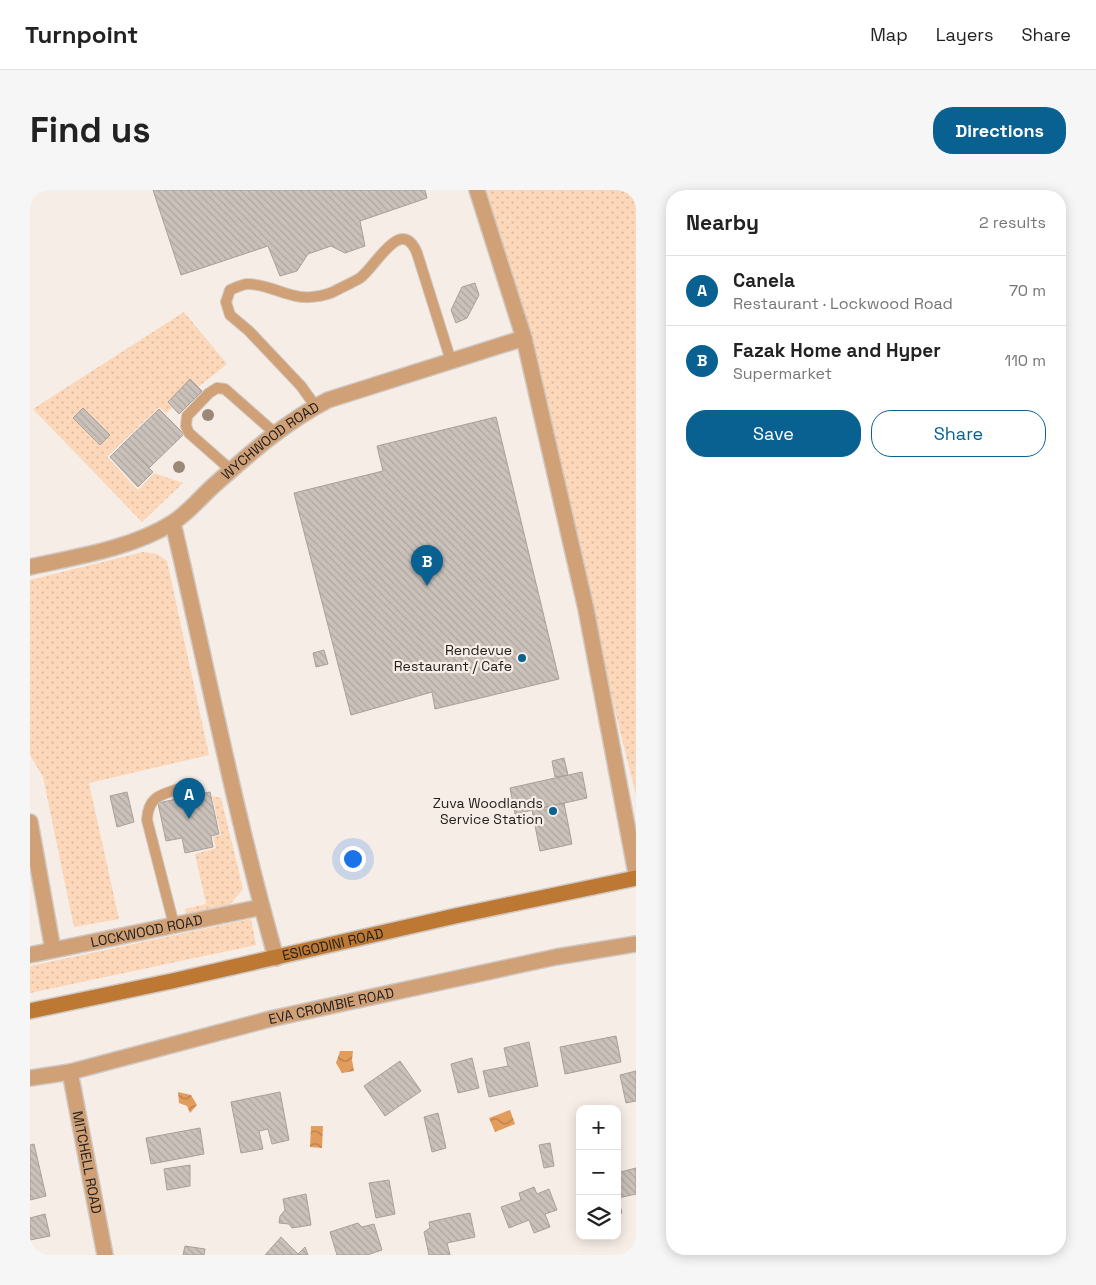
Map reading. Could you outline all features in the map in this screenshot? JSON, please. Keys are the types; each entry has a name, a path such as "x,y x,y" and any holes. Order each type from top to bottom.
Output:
{"main road":[{"name":"ESIGODINI ROAD","path":"30,1011 636,878"}],"street":[{"path":"477,190 524,338 586,608 636,873"},
{"name":"WYCHWOOD ROAD","path":"30,567 105,550 144,537 173,523 231,470 276,434 328,400 524,338"},
{"path":"173,523 223,748 276,958"},
{"path":"30,822 53,950"},
{"name":"LOCKWOOD ROAD","path":"30,955 262,907"},
{"name":"EVA CROMBIE ROAD","path":"30,1078 70,1072 270,1019 556,957 636,944"},
{"name":"MITCHELL ROAD","path":"70,1072 105,1255"}],"lane":[{"path":"316,407 301,386 248,330 230,315 226,302 230,290 247,284 276,289 297,297 327,294 362,277 380,254 397,240 406,239 413,243 417,253 452,361"},
{"path":"231,470 189,433 186,426 188,416 209,393 217,388 225,389 276,434"},
{"path":"174,925 147,814 158,795 178,789"}],"shaded area":[{"path":"485,190 636,190 636,795"},
{"path":"184,312 227,364 166,413 159,407 107,457 138,490 154,473 183,483 142,522 33,409"},
{"path":"143,552 157,554 167,561 209,755 89,783 119,919 74,927 43,777 30,755 30,580"},
{"path":"212,796 221,798 243,889 229,906 186,916 185,909 206,904 195,854 216,848 213,837 221,835"},
{"path":"251,919 256,945 30,993 30,966"}],"water":[{"path":"340,1051 353,1051 354,1071 342,1073 336,1063"},
{"path":"178,1092 191,1095 197,1105 190,1113 187,1106 179,1103"},
{"path":"510,1110 515,1124 495,1132 489,1118"},
{"path":"311,1126 323,1126 322,1148 310,1147"}],"building":[{"path":"153,190 425,190 427,198 360,221 365,246 345,253 331,246 308,254 297,271 280,276 268,246 181,275"},
{"path":"475,283 479,295 467,318 456,323 451,310 462,287"},
{"path":"190,379 202,391 179,414 168,402"},
{"path":"83,408 110,435 100,445 73,418"},
{"path":"159,409 184,434 149,468 124,443"},
{"path":"496,417 559,679 435,709 432,692 351,715 294,493 383,471 377,446"},
{"path":"124,443 153,472 138,487 110,457"},
{"path":"324,650 328,664 316,667 313,653"},
{"path":"564,758 568,775 555,777 552,761"},
{"path":"582,772 587,798 515,814 510,788"},
{"path":"127,792 134,822 117,827 110,796"},
{"path":"210,792 219,834 211,836 213,847 185,853 182,838 166,841 158,803"},
{"path":"564,803 572,844 540,851 532,810"},
{"path":"616,1036 621,1062 565,1074 560,1047"},
{"path":"529,1042 538,1086 489,1097 483,1071 508,1066 504,1048"},
{"path":"472,1058 479,1088 458,1093 451,1064"},
{"path":"400,1061 421,1091 385,1116 364,1086"},
{"path":"636,1071 636,1101 626,1103 620,1075"},
{"path":"280,1092 289,1140 272,1144 268,1129 259,1131 263,1149 241,1153 231,1102"},
{"path":"438,1113 446,1148 432,1152 424,1117"},
{"path":"200,1128 204,1154 151,1164 146,1138"},
{"path":"550,1143 554,1166 544,1168 539,1145"},
{"path":"34,1144 46,1196 30,1200 30,1145"},
{"path":"190,1165 190,1186 167,1190 164,1169"},
{"path":"636,1168 636,1194 621,1197 621,1172"},
{"path":"389,1180 395,1214 376,1218 369,1183"},
{"path":"534,1187 537,1194 549,1189 557,1210 545,1214 550,1227 534,1233 529,1220 509,1228 501,1207 521,1200 519,1193"},
{"path":"306,1194 311,1225 292,1228 289,1224 279,1223 280,1216 285,1210 283,1199"},
{"path":"470,1213 475,1237 447,1243 450,1255 429,1255 424,1232 430,1228 429,1222"},
{"path":"45,1214 50,1236 30,1240 30,1218"},
{"path":"358,1223 362,1227 374,1224 382,1250 367,1255 337,1255 330,1232"},
{"path":"281,1237 298,1254 305,1247 308,1255 265,1255"},
{"path":"185,1246 205,1249 204,1255 183,1255"}],"place":[{"name":"Fazak Home and Hyper","path":"427,586"},
{"name":"Rendevue Restaurant / Cafe","path":"522,658"},
{"name":"Zuva Woodlands Service Station","path":"553,811"},
{"name":"Canela","path":"189,819"}]}
